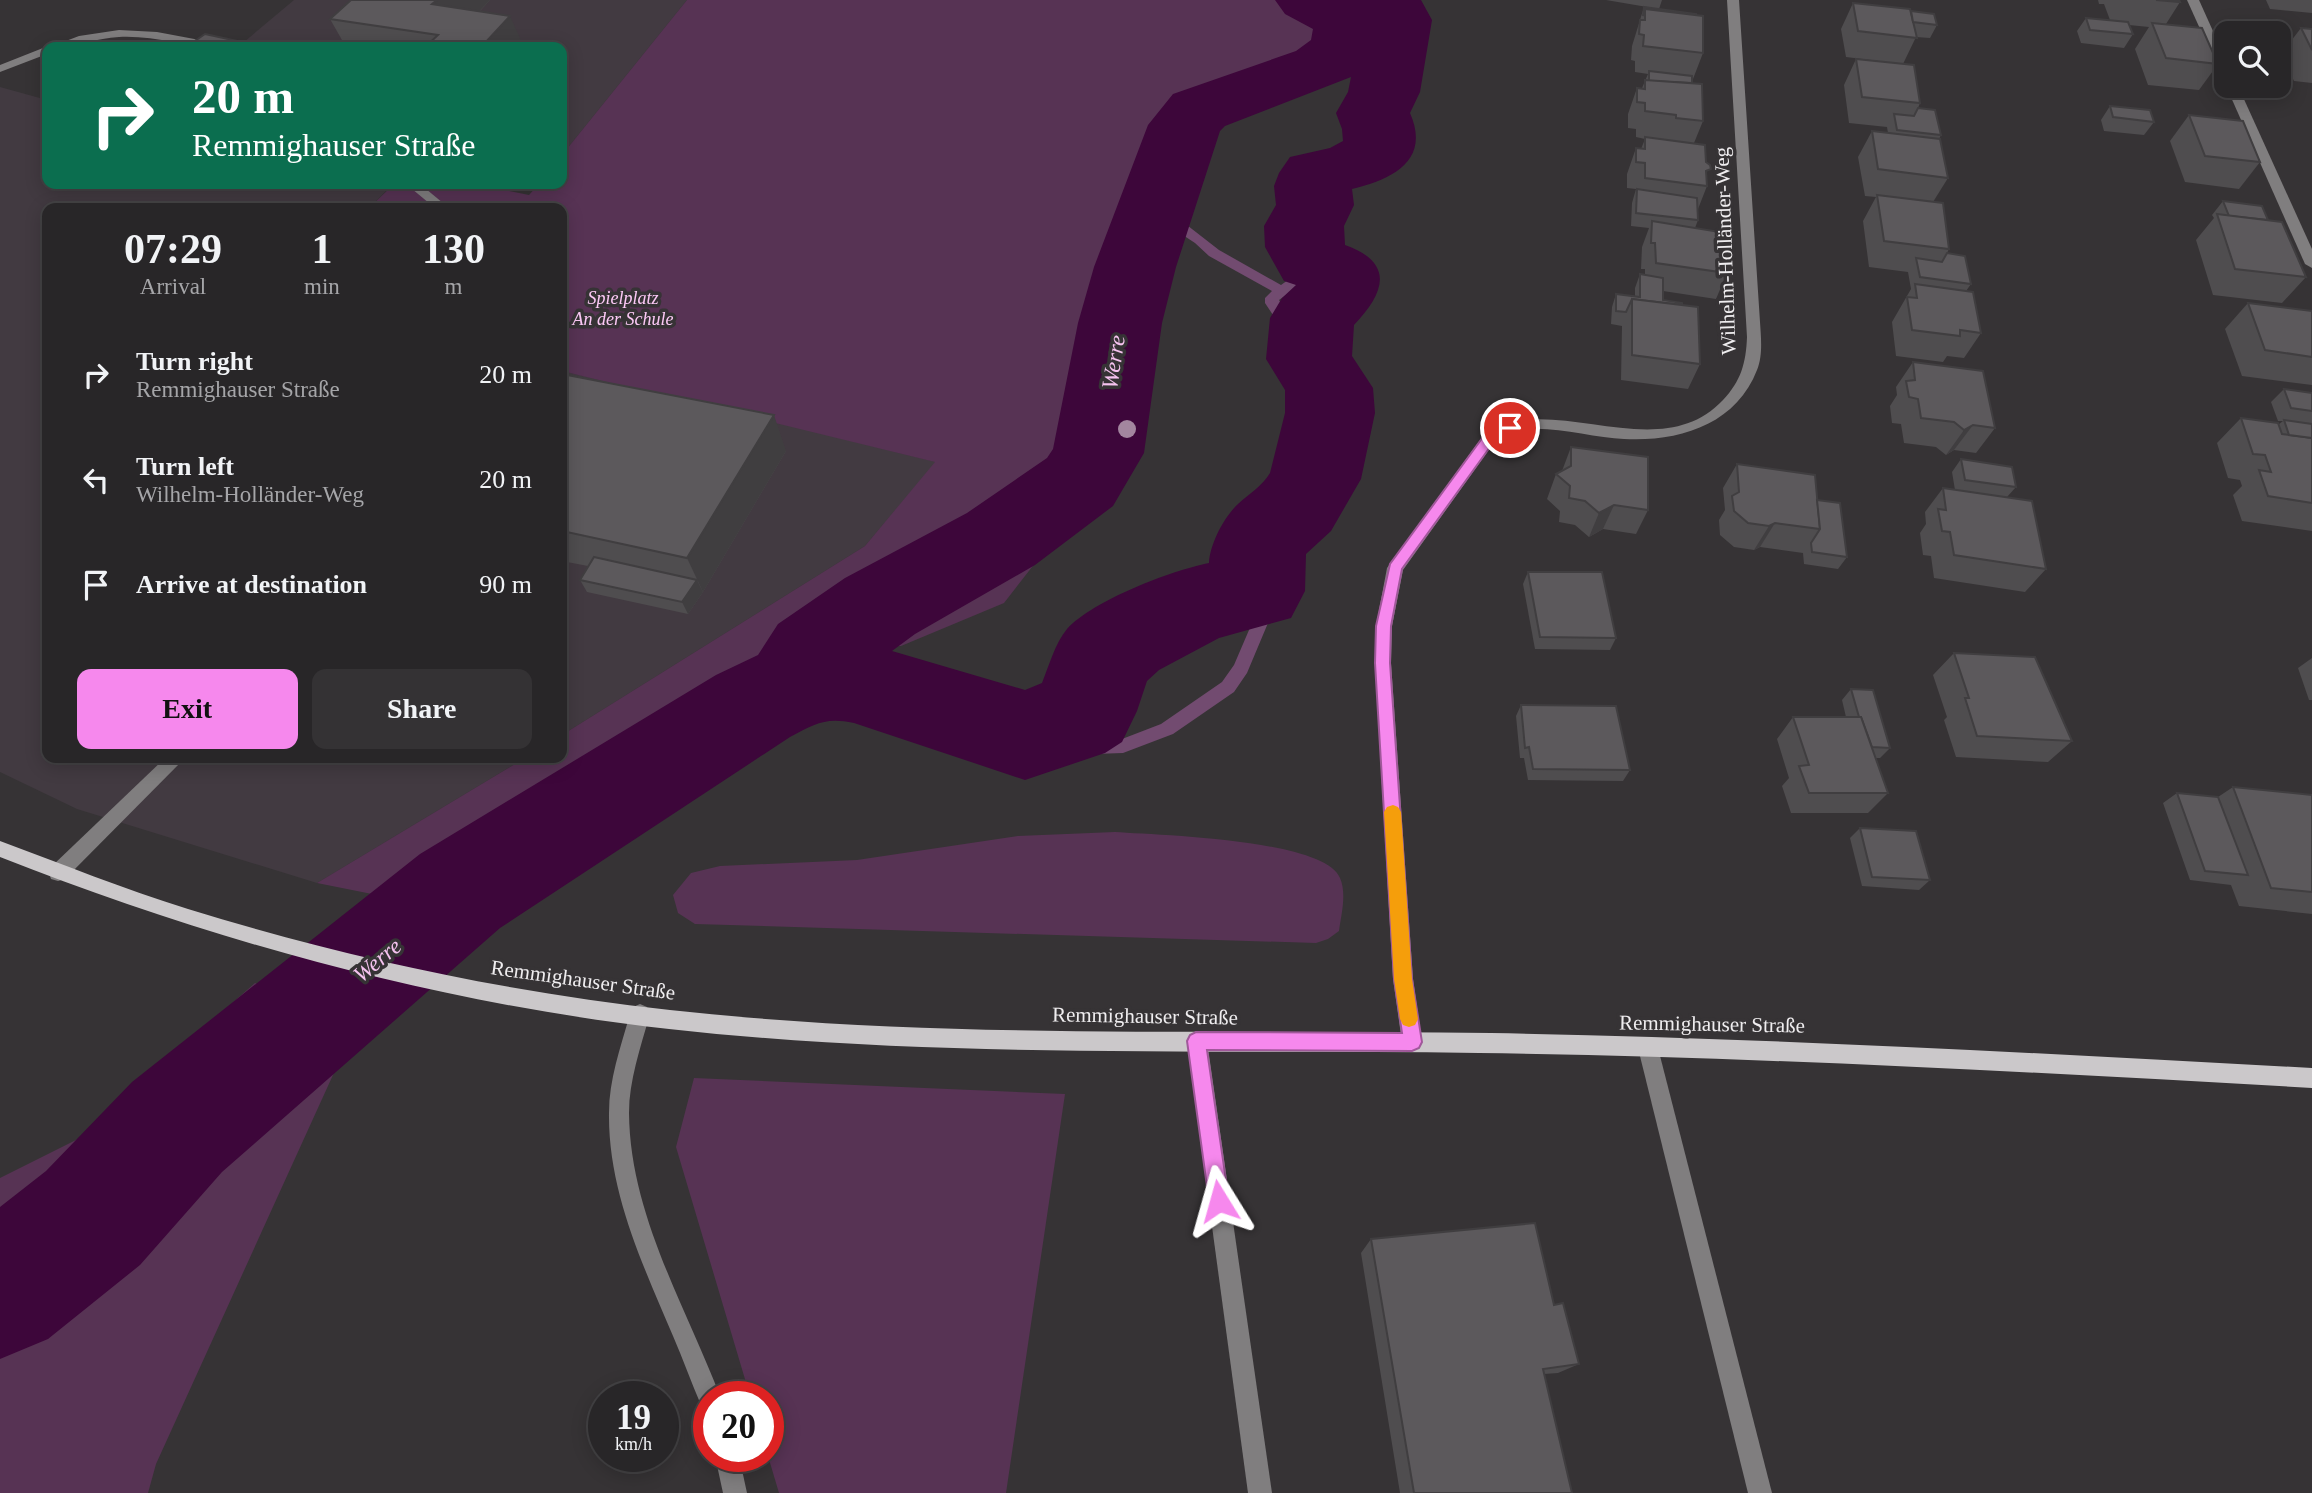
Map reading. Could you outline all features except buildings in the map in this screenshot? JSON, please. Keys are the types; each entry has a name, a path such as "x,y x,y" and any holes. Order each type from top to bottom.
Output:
{"main road":[{"name":"Remmighauser Straße","path":"0,849 156,908 304,951 423,980 590,1010 760,1028 900,1037 1412,1042 1834,1052 2312,1078"}],"street":[{"name":"Wilhelm-Holländer-Weg","path":"1412,1042 1403,979 1383,663 1384,626 1395,568 1488,440 1510,428 1538,425 1616,435 1658,434 1694,426 1718,415 1745,379 1751,368 1752,312 1733,0"},
{"path":"2193,0 2214,46"},
{"path":"70,42 87,36 132,31 193,42"},
{"path":"0,69 42,52"},
{"path":"2237,98 2312,264"},
{"path":"418,189 437,203"},
{"path":"58,873 171,763"},
{"path":"640,1014 621,1090 620,1124 625,1181 634,1215 702,1381"},
{"path":"1196,1041 1260,1493"},
{"path":"1648,1048 1760,1493"},
{"path":"730,1472 735,1493"}],"shaded area":[{"path":"294,0 687,0 567,149 567,42 244,42"},
{"path":"0,87 42,99 42,189 386,191 374,203 42,203 42,763 517,763 317,883 77,809 0,772"},
{"path":"567,372 936,462 865,546 567,732"}],"green space":[{"name":"Spielplatz An der Schule","path":"687,0 1344,0 1369,14 1353,67 1210,124 1064,526 1004,603 901,646 783,650 722,708 432,906 317,883 517,763 567,763 567,732 865,546 935,462 567,372 567,203 374,203 389,189 500,189 529,195 534,189 567,189 567,149"},
{"path":"1115,832 1273,847 1304,855 1327,865 1340,878 1342,884 1343,904 1339,931 1316,943 695,924 678,913 673,895 691,873 720,866 857,860 1018,836"},
{"path":"255,983 353,1031 156,1464 148,1493 0,1493 0,1178 78,1139"},
{"path":"694,1078 1065,1094 1006,1493 779,1493 773,1472 784,1472 784,1381 746,1381 676,1147"}],"waterway":[{"name":"Werre","path":"795,685 814,653 880,606 1001,539 1080,482 1098,453 1120,323 1135,267 1185,125 1199,110 1321,66 1345,49 1348,25 1341,16 1309,0"},
{"name":"Werre","path":"1326,8 1341,0"},
{"name":"Werre","path":"795,685 834,677 860,682 1025,735 1068,722 1085,711 1102,660 1123,641 1195,605 1256,591 1258,551 1269,532 1298,506 1315,479 1330,413 1329,388 1309,359 1312,318 1339,291 1340,277 1329,268 1313,262 1305,247 1304,226 1315,205 1313,186 1317,173 1344,168 1368,159 1376,151 1380,141 1373,113 1384,92 1398,20 1387,0"},
{"path":"1156,205 1168,219 1200,240 1214,253 1282,291"},
{"name":"Werre","path":"1282,291 1303,276 1313,262"},
{"name":"Werre","path":"1282,291 1272,298 1272,303 1309,359"},
{"name":"Werre","path":"1025,735 1094,747 1123,746 1167,729 1228,687 1241,668 1260,623 1256,591"},
{"name":"Werre","path":"0,1291 93,1218 177,1127 460,891 753,706 795,685"}],"slow traffic":[{"path":"1393,812 1403,979 1409,1019"}],"route":[{"path":"1219,1201 1196,1041 1412,1042 1403,979 1383,663 1384,626 1395,568 1488,440 1510,428"}]}
